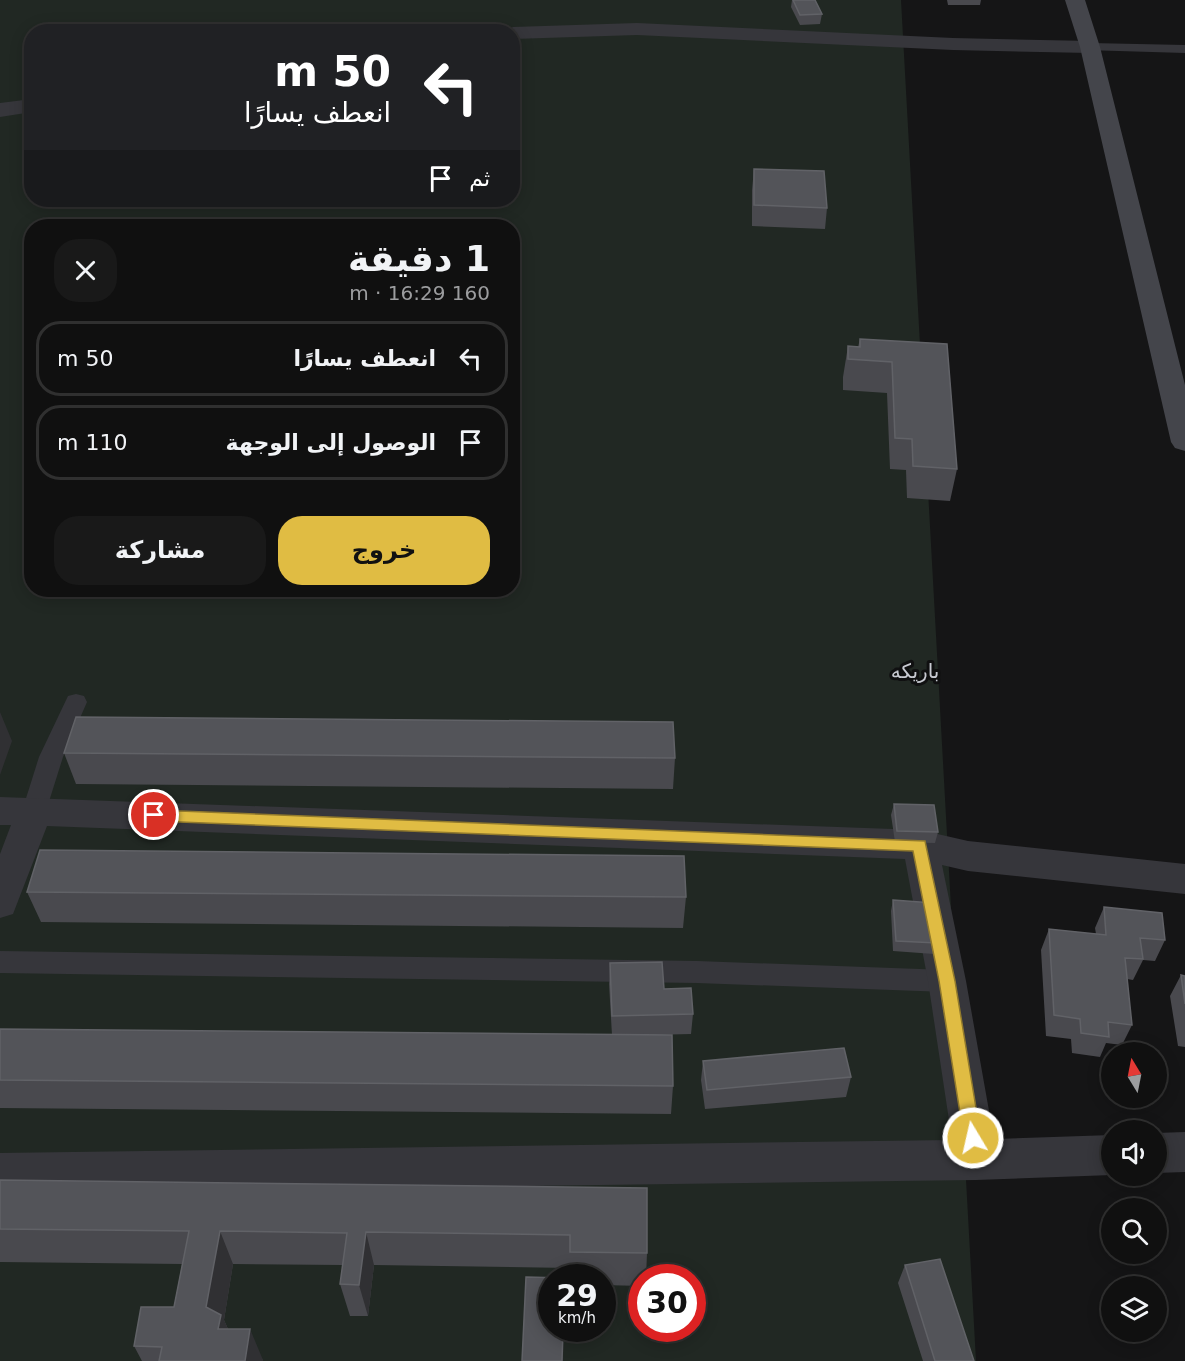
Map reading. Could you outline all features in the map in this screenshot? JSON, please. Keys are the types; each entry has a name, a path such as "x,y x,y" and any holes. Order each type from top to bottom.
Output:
{"main road":[{"path":"1075,0 1090,47 1185,442"}],"street":[{"path":"520,33 637,29 953,44 1090,47"},
{"path":"0,110 24,106"},
{"path":"0,903 17,811 920,845 968,855 1185,879"},
{"path":"920,845 947,981 976,1160"},
{"path":"1167,1153 1185,1152"},
{"path":"0,1173 976,1160 1101,1155"}],"lane":[{"path":"1090,47 1185,49"},
{"path":"17,811 51,757 76,702"},
{"path":"0,962 697,972 947,981"}],"shaded area":[{"path":"0,0 901,0 976,1361 0,1361"}],"building":[{"path":"793,0 815,0 822,14 800,15"},
{"path":"754,169 824,171 827,208 754,205"},
{"path":"860,339 947,344 957,469 913,466 912,439 895,438 892,362 848,359 848,346 860,347"},
{"path":"76,717 673,722 675,758 64,753"},
{"path":"894,804 934,805 938,832 897,831"},
{"path":"40,850 684,856 686,897 27,892"},
{"path":"893,900 933,903 937,943 896,941"},
{"path":"1104,907 1162,913 1165,940 1140,938 1143,959 1125,958 1132,1025 1108,1022 1109,1037 1081,1033 1080,1019 1054,1015 1049,929 1106,935"},
{"path":"662,962 664,989 691,988 693,1014 612,1016 610,963"},
{"path":"1181,975 1185,976 1185,1004"},
{"path":"0,1029 672,1035 673,1086 0,1080"},
{"path":"844,1048 851,1077 707,1090 703,1061"},
{"path":"0,1180 647,1188 647,1253 570,1252 570,1235 366,1232 359,1285 340,1284 347,1233 220,1231 206,1307 221,1315 218,1329 250,1329 245,1361 159,1361 162,1347 134,1346 141,1307 174,1307 189,1231 0,1229"},
{"path":"940,1259 974,1361 935,1361 905,1265"},
{"path":"526,1277 538,1277 538,1342 563,1342 562,1361 522,1361"}],"district":[{"name":"باریکە","path":"915,671"}],"route":[{"path":"154,815 920,845 947,981 973,1138"}]}
